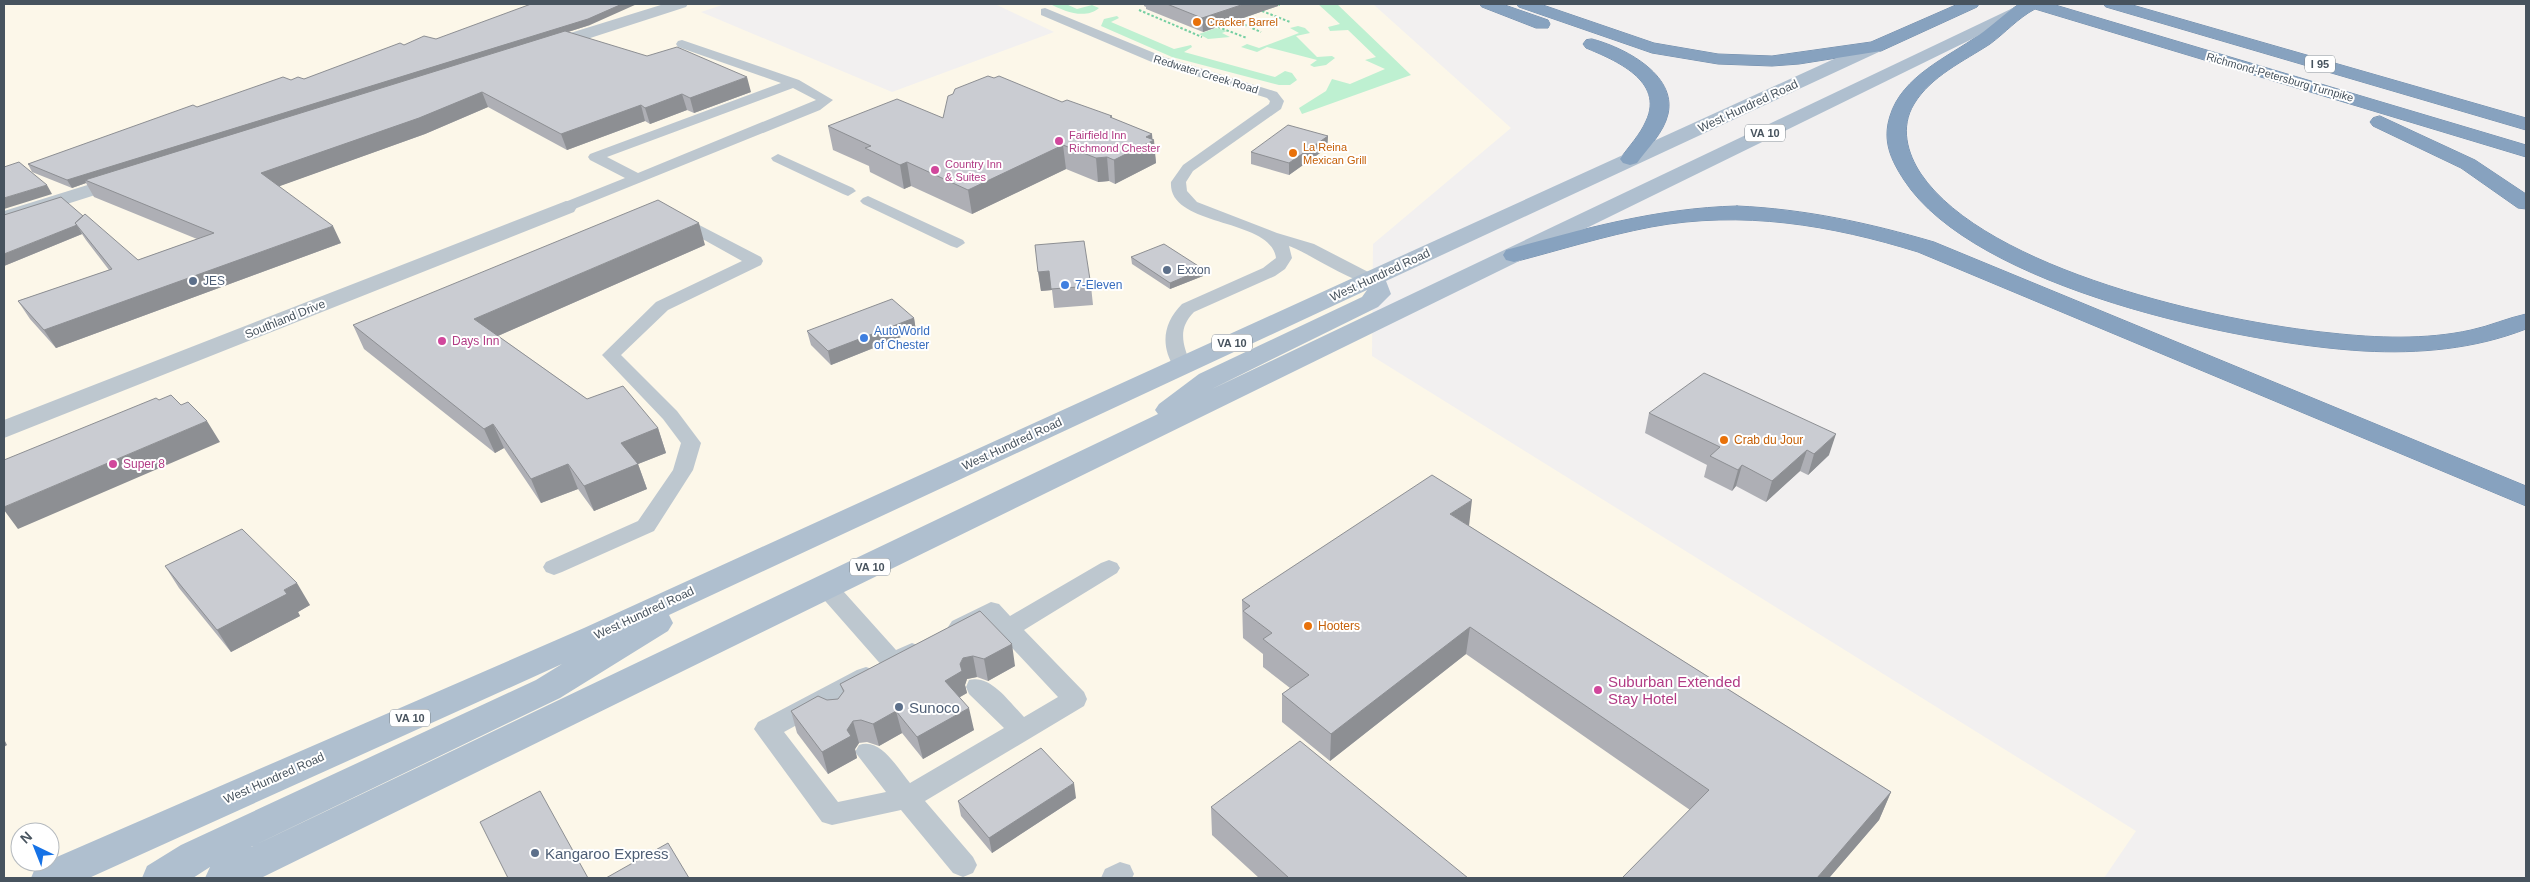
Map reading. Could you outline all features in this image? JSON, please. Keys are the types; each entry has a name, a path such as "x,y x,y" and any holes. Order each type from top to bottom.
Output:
{"highway":[{"path":"1488,4 1596,45 1624,60 1649,78 1660,96 1659,116 1630,159"},
{"path":"1526,4 1625,40 1679,53 1718,59 1799,60 1875,47"},
{"name":"West Hundred Road","path":"1875,47 1971,4"},
{"name":"Richmond-Petersburg Turnpike","path":"2113,4 2526,124"},
{"path":"2028,7 1985,39 1956,57 1920,85 1905,103 1896,126 1898,150 1907,174 1924,194 1947,214 1978,235 2063,277 2114,296 2215,323 2273,333 2363,342 2405,343 2443,341 2485,334 2526,321"},
{"name":"Richmond-Petersburg Turnpike","path":"2028,7 2085,19 2526,150"},
{"path":"2210,57 2389,126 2430,144 2475,169 2526,203"},
{"path":"1514,254 1627,225 1699,214 1769,214 1819,220 1871,231 1926,247 2526,497"}],"main road":[{"name":"VA 10","path":"224,878 2028,7"},
{"name":"West Hundred Road","path":"50,878 770,556 1875,47"},
{"path":"1128,442 1208,378 1370,302 1379,294 1378,287 1370,280"},
{"path":"161,878 194,857 548,689 770,556"}],"street":[{"path":"530,51 680,4"},
{"path":"4,218 144,174"},
{"name":"Southland Drive","path":"4,430 566,207"}],"lane":[{"name":"Redwater Creek Road","path":"1046,12 1160,60 1272,95 1277,101 1276,106 1188,168 1177,181 1177,190 1191,205 1271,236 1308,247 1370,280"},
{"path":"566,207 815,107 826,100 794,83 682,44"},
{"path":"637,178 596,156 794,83"},
{"path":"778,158 848,191"},
{"path":"868,201 957,243"},
{"path":"554,567 646,526 683,470 691,443 670,415 610,355 662,306 755,261 665,211"},
{"path":"1182,365 1173,332 1177,318 1188,308 1268,272 1279,265 1284,258 1283,250 1271,236"},
{"path":"1008,628 1109,568"},
{"path":"827,588 893,662"},
{"path":"991,610 1008,628 1075,699 907,798 832,814 767,729 830,705 893,662 991,610"},
{"path":"978,687 1023,731"},
{"path":"868,752 963,866"}],"path":[{"path":"1139,10 1202,37"},
{"path":"1262,12 1290,22"},
{"path":"1248,16 1275,27"},
{"path":"1236,21 1261,32"},
{"path":"1218,27 1247,38"},
{"path":"1193,33 1199,31"}],"shaded area":[{"path":"4,4 725,4 701,12 892,92 1054,32 995,4 1373,4 1511,128 1373,244 1372,356 2136,831 2104,878 4,878"}],"green space":[{"path":"1050,4 1066,4 1077,9 1092,5 1099,8 1093,12 1081,14 1068,12"},
{"path":"1318,4 1337,4 1411,75 1302,114 1299,108 1326,91 1332,79 1350,84 1385,69 1365,60 1376,57 1348,30 1330,31 1328,27 1340,24"},
{"path":"1117,16 1119,18 1111,22 1174,49 1191,45 1192,47 1184,52 1275,77 1285,71 1292,73 1297,80 1290,85 1279,85 1172,57 1101,26 1104,19"},
{"path":"1298,26 1305,28 1310,33 1296,36 1317,57 1332,56 1335,58 1326,65 1314,67 1310,65 1317,60 1267,47 1257,52 1241,47 1247,44 1259,48 1299,33 1290,28"},
{"path":"1216,28 1227,31 1222,33 1230,37 1208,39 1199,34"}],"building":[{"path":"531,4 622,4 588,19 67,180 28,164 193,105 197,107 283,77 291,80 298,77 304,79 400,43 404,45 424,36 436,39"},
{"path":"1167,4 1244,4 1202,18"},
{"path":"565,31 647,56 677,47 747,77 690,98 682,94 645,108 641,105 561,134 482,92 419,118 261,173 333,226 44,330 18,301 112,269 75,223 85,214 138,260 214,233 85,180"},
{"path":"988,76 994,78 999,76 1062,102 1067,100 1112,116 1110,117 1152,134 1146,137 1154,140 1114,160 1107,157 1096,158 1063,145 968,190 907,162 900,165 865,148 871,146 828,126 897,99 943,118 948,96 953,94 955,89"},
{"path":"1288,125 1328,136 1289,163 1251,152"},
{"path":"19,162 47,185 4,198 4,167"},
{"path":"61,197 83,216 75,223 77,225 4,254 4,215"},
{"path":"658,200 699,223 474,319 587,399 623,386 658,428 621,443 638,464 584,486 568,464 531,479 493,424 484,429 353,325"},
{"path":"1084,241 1091,286 1051,289 1049,271 1038,272 1035,245"},
{"name":"Exxon","path":"1164,244 1203,269 1170,283 1131,257"},
{"path":"892,299 914,318 828,351 807,331"},
{"name":"Crab du Jour","path":"1704,373 1836,434 1814,454 1807,450 1772,481 1742,465 1738,470 1710,456 1720,447 1649,413"},
{"path":"171,395 181,405 188,402 207,421 4,507 4,460 156,398 159,400"},
{"name":"Suburban Extended Stay Hotel","path":"1432,475 1472,500 1450,514 1891,792 1817,878 1622,878 1709,790 1470,627 1331,734 1282,694 1309,675 1263,639 1272,633 1243,611 1250,606 1242,600"},
{"path":"242,529 297,583 284,590 287,594 217,630 165,566"},
{"path":"980,611 1012,644 984,659 973,656 963,658 960,664 962,671 945,681 969,708 917,737 896,711 873,724 861,720 853,721 847,730 851,736 822,752 791,711 818,696 827,700 838,699 844,691 840,684"},
{"path":"1300,741 1468,878 1289,878 1211,807"},
{"path":"1041,748 1074,783 989,838 958,801"},
{"name":"Kangaroo Express","path":"540,791 588,878 508,878 480,822"},
{"path":"668,843 689,878 606,878"}],"place":[{"name":"Cracker Barrel","path":"1197,22"},
{"name":"Fairfield Inn Richmond Chester","path":"1059,141"},
{"name":"La Reina Mexican Grill","path":"1293,153"},
{"name":"Country Inn & Suites","path":"935,170"},
{"name":"Exxon","path":"1167,270"},
{"name":"JES","path":"193,281"},
{"name":"7-Eleven","path":"1065,285"},
{"name":"AutoWorld of Chester","path":"864,338"},
{"name":"Days Inn","path":"442,341"},
{"name":"Crab du Jour","path":"1724,440"},
{"name":"Super 8","path":"113,464"},
{"name":"Hooters","path":"1308,626"},
{"name":"Suburban Extended Stay Hotel","path":"1598,690"},
{"name":"Sunoco","path":"899,707"},
{"name":"Kangaroo Express","path":"535,853"}]}
